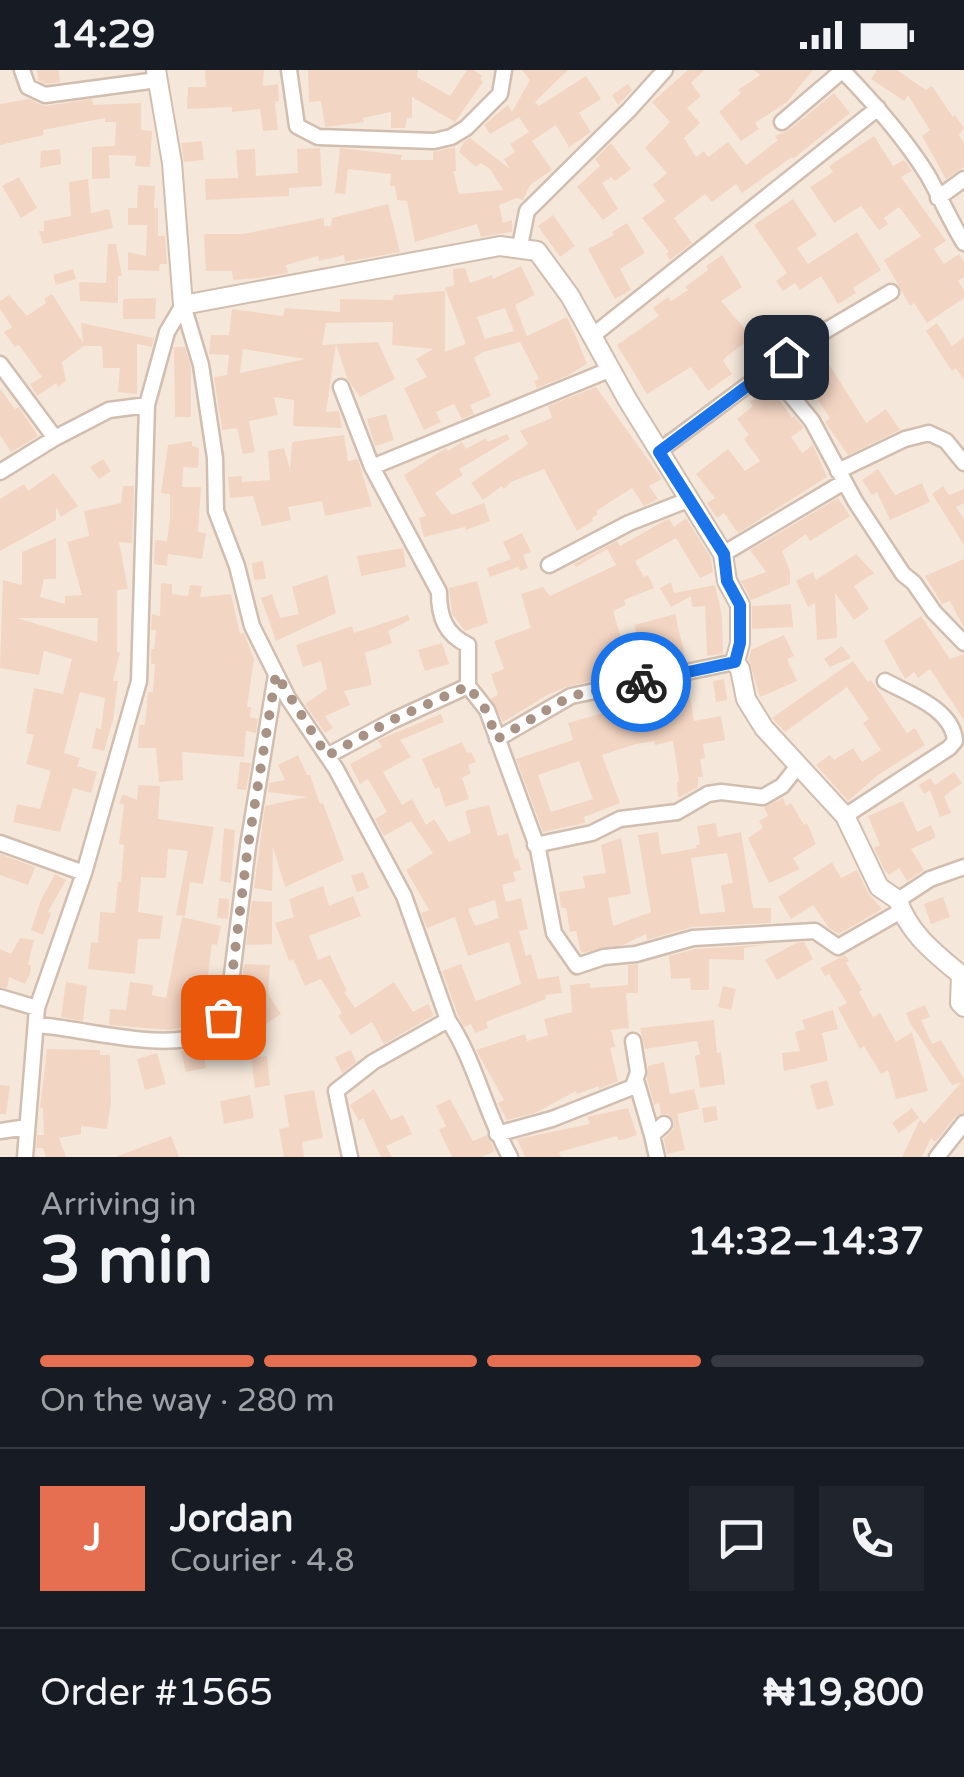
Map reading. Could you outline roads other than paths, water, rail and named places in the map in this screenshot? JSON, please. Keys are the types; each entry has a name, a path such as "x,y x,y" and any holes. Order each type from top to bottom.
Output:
{"street":[{"path":"22,70 28,87 46,95 157,75 172,163 183,305 201,365 215,458 216,511 237,566 252,626 404,896 448,1020 458,1034 510,1157"},
{"path":"289,70 297,126 318,137 434,142 466,128 500,94 504,70"},
{"path":"520,246 527,210 630,110 665,70"},
{"path":"782,122 842,70 906,144 962,236"},
{"path":"591,337 878,108"},
{"path":"938,198 962,185"},
{"path":"25,1157 38,1008 84,873 139,681 148,405 167,332 183,305 500,246 537,251 548,263 609,370 724,554 727,581 740,605 740,643 735,662"},
{"path":"659,452 803,344 891,292"},
{"path":"0,364 55,438"},
{"path":"372,467 609,370"},
{"path":"770,370 812,420 841,476 902,574 964,643"},
{"path":"341,386 372,467 439,592 438,612 452,637 468,646 468,686 486,710 535,844 554,934 577,966 693,938 816,931 838,947 900,906 930,879 964,867"},
{"path":"0,472 109,410 148,405"},
{"path":"724,554 841,476 905,440 929,432 938,435 964,463"},
{"path":"549,565 629,523 688,500"},
{"path":"497,739 571,696 735,662"},
{"path":"735,662 746,699 764,728 845,816 879,888 900,906 923,943 961,975 960,1003 964,1006"},
{"path":"38,1025 142,1040 187,1039 218,1030 228,1008 248,846 276,674"},
{"path":"845,816 955,741 955,732 937,709 885,680"},
{"path":"327,756 392,720 468,686"},
{"path":"535,844 592,833 620,819 677,812 708,794 762,797 782,786 798,766"},
{"path":"0,843 84,873"},
{"path":"0,998 38,1008"},
{"path":"350,1157 336,1091 373,1062 448,1020"},
{"path":"498,1134 552,1119 634,1086 638,1072 633,1041"},
{"path":"636,1080 657,1157"},
{"path":"937,1157 964,1123"},
{"path":"652,1135 664,1124"},
{"path":"0,1131 28,1127"}]}
